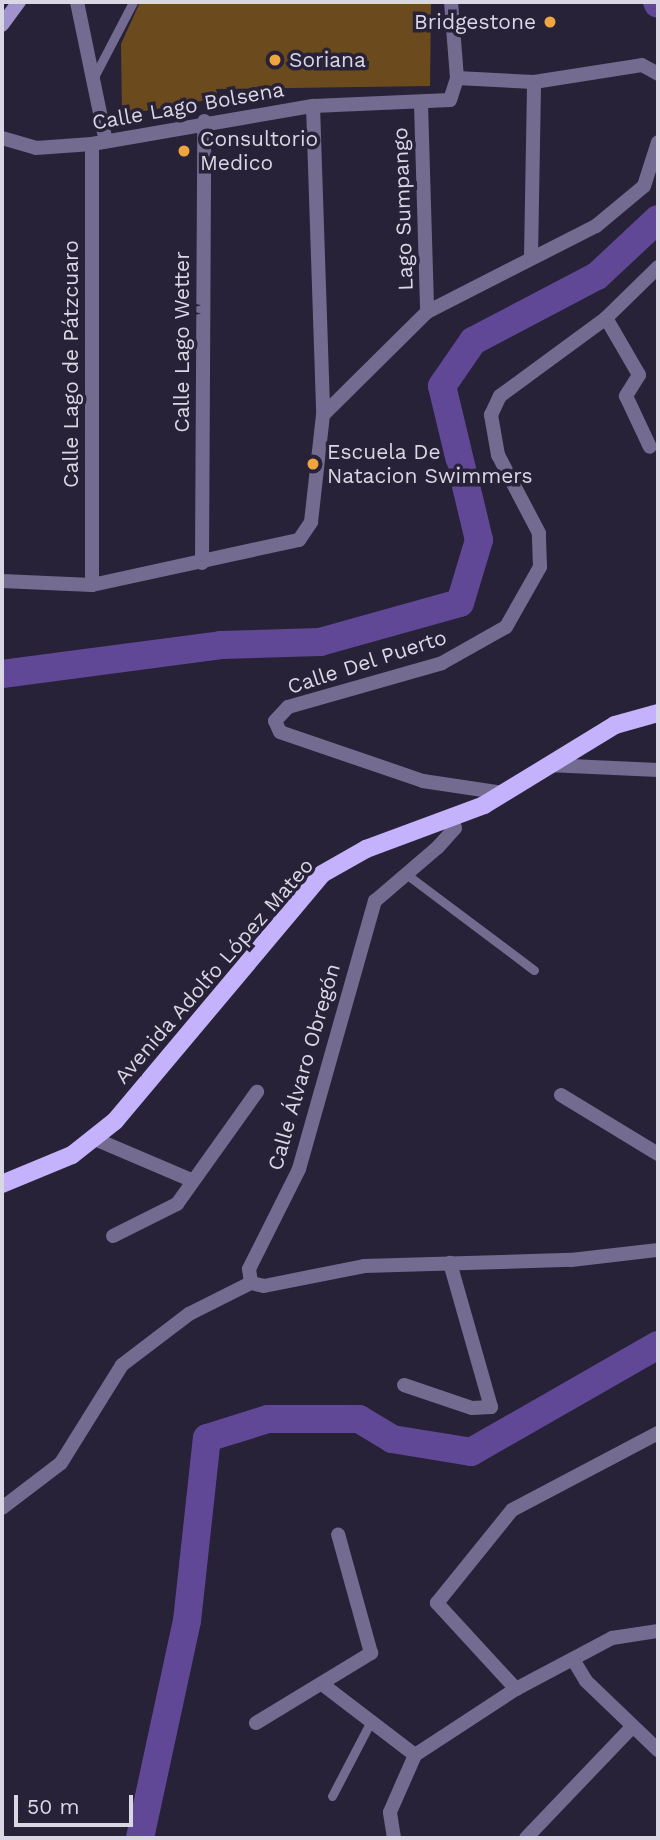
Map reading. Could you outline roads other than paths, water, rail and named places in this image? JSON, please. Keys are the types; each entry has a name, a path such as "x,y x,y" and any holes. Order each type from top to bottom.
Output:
{"main road":[{"path":"2,25 19,2"},
{"name":"Avenida Adolfo López Mateo","path":"2,1184 95,1139 322,874 366,849 452,817 503,793 543,765 615,725 658,713"}],"street":[{"path":"77,2 93,79 99,140"},
{"path":"452,2 457,78 534,82 642,65 658,74"},
{"name":"Calle Lago Bolsena","path":"2,138 36,148 313,106 421,104 450,100 457,78"},
{"path":"531,258 534,82"},
{"name":"Lago Sumpango","path":"421,104 427,312"},
{"path":"2,581 92,585 299,540 311,522 323,415 313,106"},
{"name":"Calle Lago Wetter","path":"202,563 204,121"},
{"name":"Calle Lago de Pátzcuaro","path":"92,585 99,140"},
{"path":"323,415 427,312 596,226 644,186 658,142"},
{"name":"Calle Del Puerto","path":"503,793 423,781 280,732 275,721 288,707 442,663 506,627 540,567 539,533 498,455 491,415 500,396 525,374 606,318 658,267"},
{"path":"606,318 639,375 626,396 650,447"},
{"path":"543,765 658,770"},
{"name":"Calle Álvaro Obregón","path":"251,1283 249,1269 299,1169 374,901 455,828 452,817"},
{"path":"113,1236 177,1204 189,1192 189,1180 257,1092"},
{"path":"561,1095 658,1154"},
{"path":"95,1139 189,1180"},
{"path":"2,1508 61,1463 122,1365 189,1314 251,1283 264,1286 364,1265 450,1263 658,1250"},
{"path":"404,1385 472,1408 491,1407 450,1263"},
{"path":"516,1689 437,1603 512,1510 658,1433"},
{"path":"256,1723 371,1653 338,1534"},
{"path":"394,1838 390,1812 415,1755 516,1689 626,1632 658,1631"},
{"path":"574,1661 631,1728 658,1750"},
{"path":"322,1684 415,1755"},
{"path":"526,1838 631,1728"}],"lane":[{"path":"93,79 133,2"},
{"path":"406,874 534,970"},
{"path":"332,1796 370,1723"}],"waterway":[{"path":"2,674 221,645 320,642 460,603 479,540 442,386 473,341 597,276 658,219"},
{"path":"140,1838 187,1621 207,1438 268,1419 359,1419 392,1439 471,1452 658,1345"}],"place":[{"name":"Bridgestone","path":"550,22"},
{"name":"Soriana","path":"275,60"},
{"name":"Consultorio Medico","path":"184,151"},
{"name":"Escuela De Natacion Swimmers","path":"313,464"}]}
